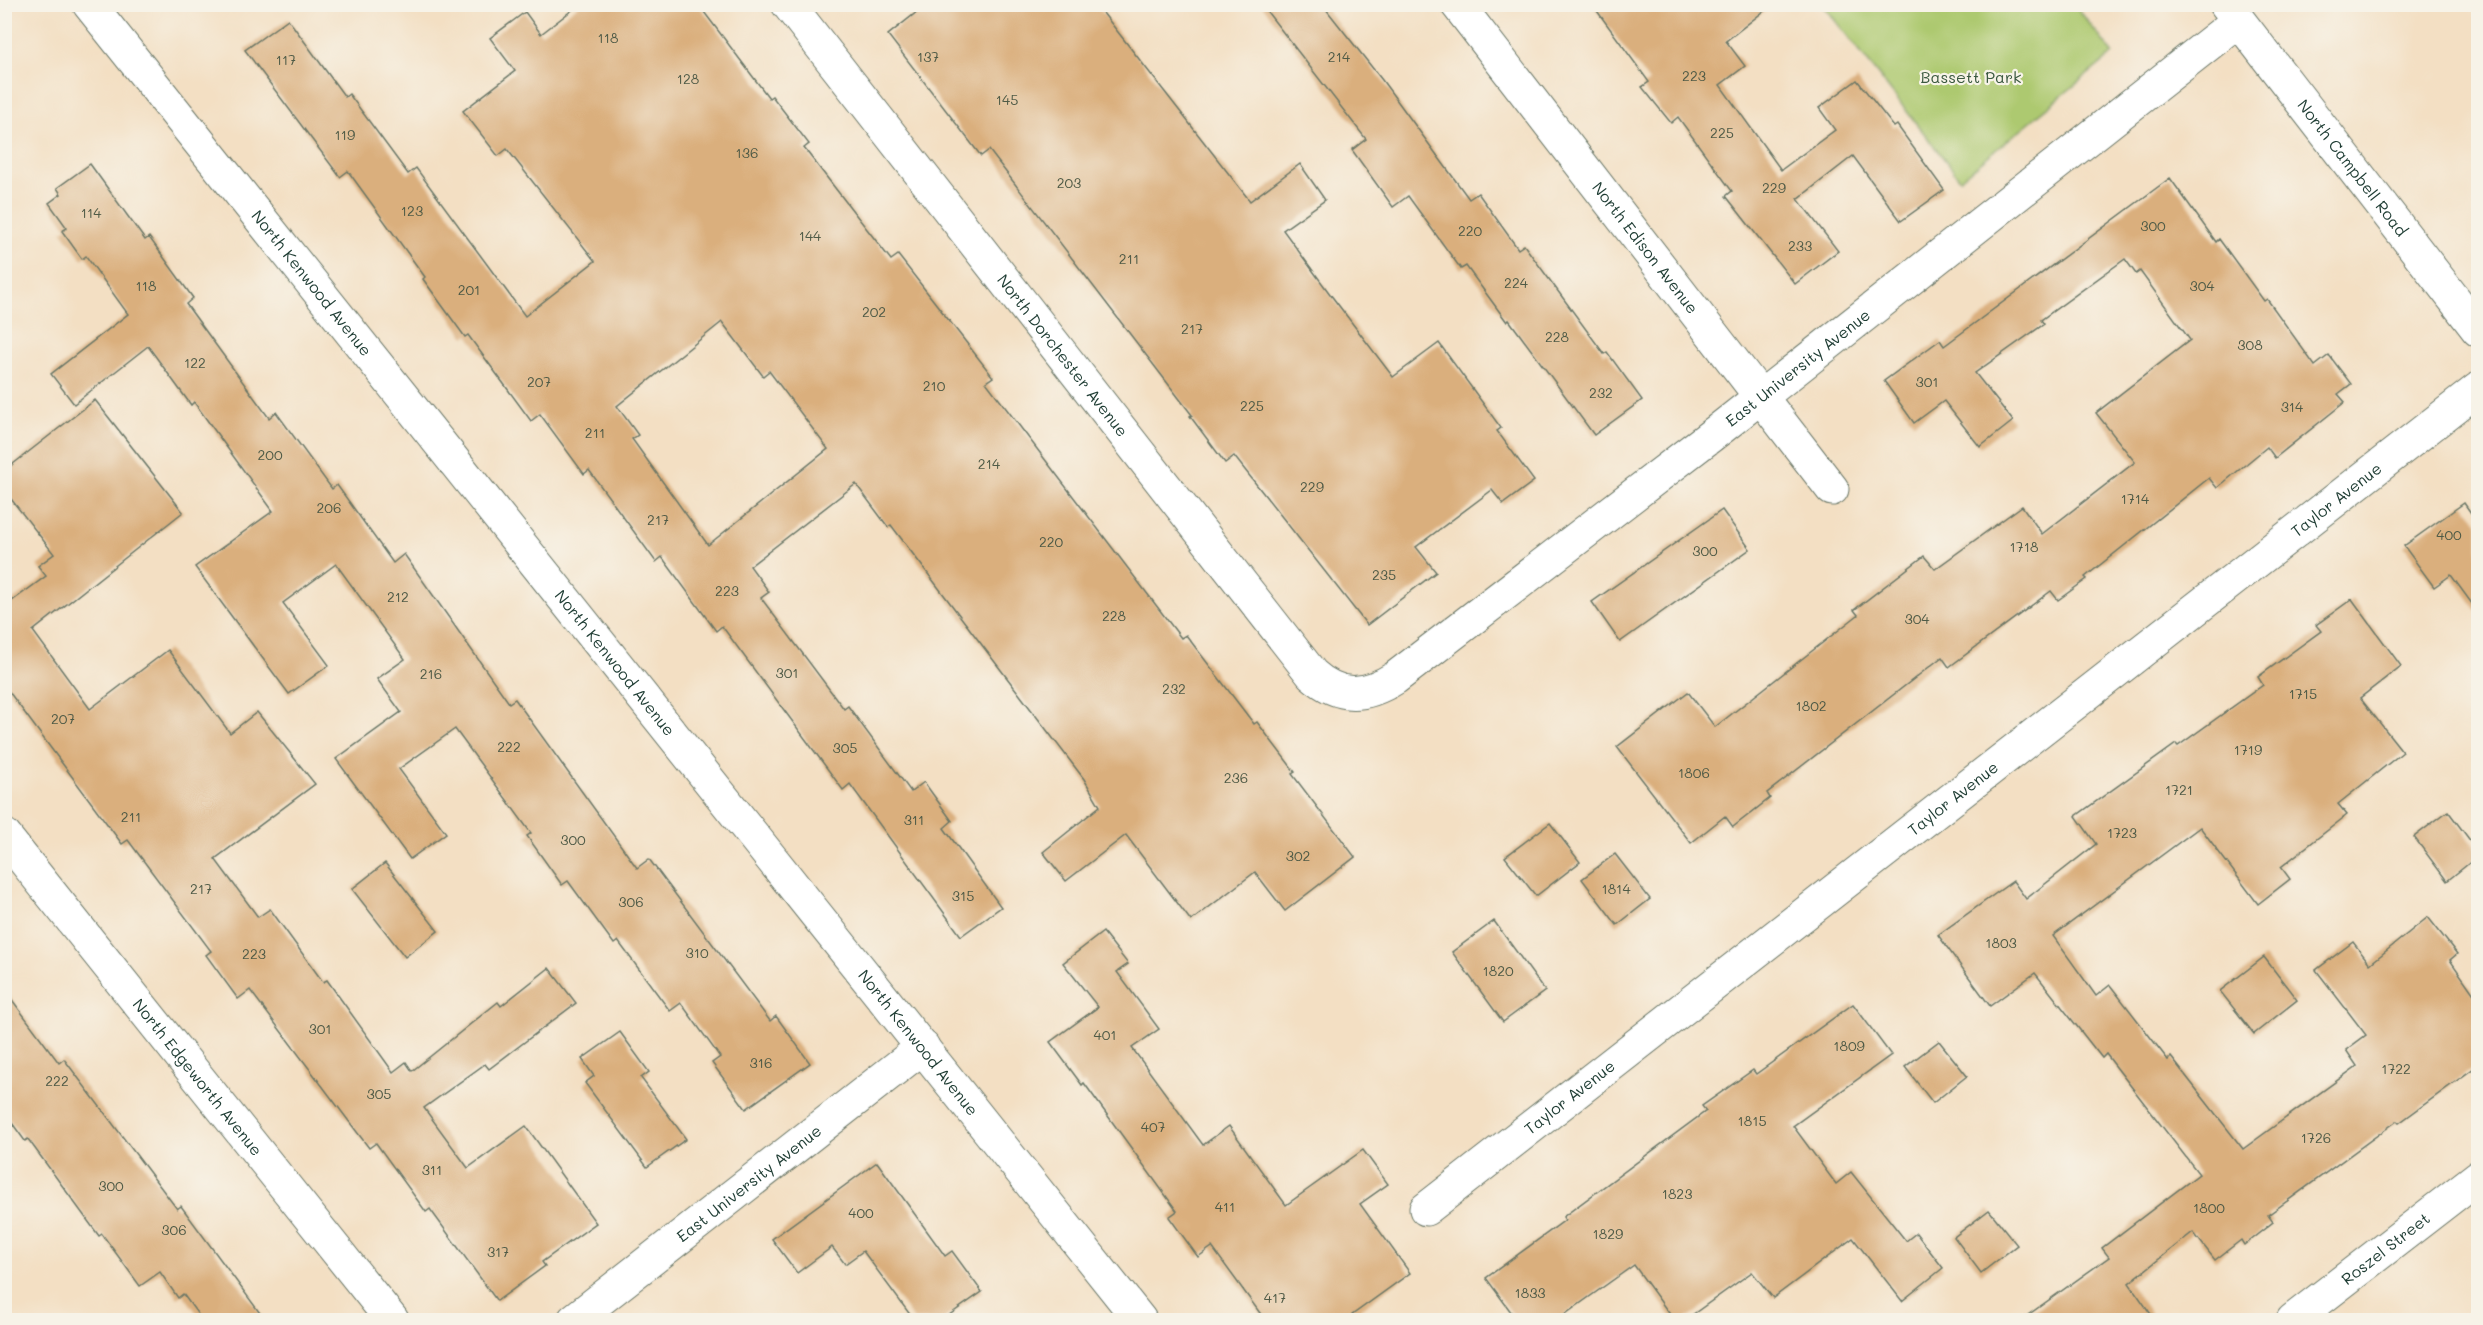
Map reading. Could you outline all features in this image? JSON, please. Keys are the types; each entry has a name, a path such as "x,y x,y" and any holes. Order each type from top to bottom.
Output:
{"street":[{"name":"North Kenwood Avenue","path":"89,4 1140,1320"},
{"name":"North Dorchester Avenue","path":"788,4 1312,674 1324,685 1347,693"},
{"name":"North Edison Avenue","path":"1457,4 1762,395 1832,489"},
{"name":"East University Avenue","path":"1347,693 1379,688 1395,678 1762,395 2232,13"},
{"name":"North Campbell Road","path":"2232,13 2478,330"},
{"name":"Taylor Avenue","path":"1426,1209 2478,389"},
{"name":"North Edgeworth Avenue","path":"4,835 392,1320"},
{"name":"East University Avenue","path":"574,1320 923,1047"},
{"name":"Roszel Street","path":"2293,1320 2478,1177"}],"green space":[{"name":"Bassett Park","path":"1823,5 2075,5 2113,54 1960,179"}],"building":[{"path":"580,4 698,4 769,98 772,96 809,144 804,148 891,260 898,255 993,377 986,382 1181,638 1186,635 1254,724 1257,722 1295,772 1292,774 1355,857 1285,911 1255,872 1191,921 1126,835 1066,881 1043,852 1100,806 1084,779 891,525 888,527 856,484 750,566 769,592 761,598 844,709 848,706 911,792 924,782 952,821 944,828 1001,907 961,936 850,784 843,790 722,626 716,631 662,557 656,562 589,470 584,474 540,414 531,421 468,335 465,337 423,279 425,277 348,171 340,177 245,50 288,19 345,97 349,94 408,174 416,168 525,316 595,261 507,149 498,156 463,111 515,71 490,38 525,12 541,34","holes":["722,322 763,376 769,371 828,449 708,545 632,439 638,435 617,406"]},
{"path":"927,4 1096,4 1250,201 1300,164 1325,200 1283,230 1330,294 1393,377 1439,343 1501,428 1497,431 1534,481 1503,504 1492,490 1416,547 1436,572 1367,625 1234,456 1225,463 1190,416 1192,415 989,150 981,156 888,35"},
{"path":"1261,4 1322,4 1382,80 1469,199 1478,193 1518,249 1524,245 1604,354 1607,352 1642,400 1594,435 1509,320 1507,322 1466,266 1461,269 1408,196 1393,207 1352,150 1366,139"},
{"path":"1592,4 1773,4 1726,41 1745,66 1720,85 1781,170 1835,130 1819,108 1857,80 1894,127 1897,125 1944,190 1901,221 1853,156 1798,199 1838,251 1795,284 1726,196 1732,191 1678,117 1671,123 1642,87 1649,82"},
{"path":"90,164 145,240 149,237 193,298 186,304 269,418 276,412 332,489 337,485 393,563 404,554 509,703 515,699 637,868 649,859 770,1021 776,1016 810,1063 746,1109 712,1063 720,1057 681,1003 670,1011 618,941 614,944 568,881 562,885 527,836 531,833 455,729 399,769 446,833 410,859 336,759 401,712 377,679 405,659 336,564 283,603 329,665 289,694 195,567 273,511 194,402 191,405 148,346 74,404 51,374 128,314 86,256 82,259 62,231 67,228 49,203 61,194 57,188"},
{"path":"2170,178 2216,242 2219,239 2264,301 2267,299 2315,366 2329,355 2351,384 2338,394 2345,402 2275,458 2267,447 2217,488 2209,478 2085,577 2087,579 2058,600 2051,591 1949,667 1942,657 1767,793 1770,798 1733,827 1725,816 1691,843 1617,747 1688,692 1715,727 1858,615 1854,610 1924,556 1935,569 2022,506 2042,534 2135,462 2096,413 2190,340 2140,271 2136,274 2125,259 2041,320 2044,324 1975,373 2013,421 1980,447 1944,401 1914,423 1884,381 1940,340 1944,346"},
{"path":"95,400 183,512 33,631 90,709 168,650 230,733 257,712 315,784 215,859 258,917 270,909 323,982 327,980 393,1072 406,1062 412,1071 498,1002 501,1006 549,968 576,1003 489,1069 485,1064 424,1108 468,1168 526,1126 596,1223 542,1262 545,1266 497,1301 430,1209 426,1212 376,1143 369,1148 250,990 238,999 206,955 211,951 128,840 122,844 4,685 4,591 12,601 46,576 38,566 54,554 4,490 4,471"},
{"path":"2464,503 2478,523 2478,612 2451,575 2434,587 2404,546"},
{"path":"1722,510 1750,549 1620,642 1592,602"},
{"path":"2352,599 2401,666 2360,698 2403,752 2338,804 2347,815 2281,867 2290,879 2258,904 2200,827 2053,936 2096,996 2110,985 2168,1060 2171,1057 2243,1149 2357,1066 2346,1050 2366,1035 2316,970 2353,942 2370,964 2428,917 2457,954 2450,960 2478,1000 2478,1065 2268,1215 2273,1222 2244,1245 2241,1240 2215,1260 2193,1232 2129,1283 2155,1320 2021,1320 2109,1257 2102,1248 2199,1174 2106,1054 2102,1058 2035,973 1990,1006 1938,935 2013,881 2026,899 2096,844 2076,816 2263,685 2258,677 2321,631 2316,625"},
{"path":"2448,811 2478,851 2478,856 2447,881 2414,837"},
{"path":"1550,823 1580,862 1536,896 1505,857"},
{"path":"1615,854 1650,899 1617,925 1582,879"},
{"path":"385,863 438,931 405,957 352,889"},
{"path":"1494,921 1545,991 1503,1022 1452,952"},
{"path":"1103,932 1128,964 1117,972 1159,1029 1132,1048 1203,1145 1229,1126 1286,1205 1363,1150 1388,1184 1360,1204 1410,1273 1345,1320 1265,1320 1212,1247 1198,1257 1169,1217 1177,1211 1084,1083 1082,1085 1050,1042 1098,1007 1063,963"},
{"path":"2264,957 2297,1000 2254,1034 2220,991"},
{"path":"4,989 59,1063 64,1059 177,1209 181,1206 265,1320 202,1320 183,1294 178,1298 160,1272 140,1286 102,1234 99,1236 28,1139 25,1141 4,1112"},
{"path":"1853,1004 1891,1055 1793,1126 1836,1184 1851,1172 1906,1241 1916,1233 1943,1268 1902,1301 1853,1238 1773,1298 1752,1272 1685,1320 1674,1320 1634,1265 1557,1320 1517,1320 1486,1278 1565,1220 1563,1217 1706,1111 1702,1106 1753,1070 1756,1074"},
{"path":"620,1032 649,1072 641,1078 686,1139 647,1167 585,1083 594,1076 582,1059"},
{"path":"1939,1041 1967,1076 1933,1103 1905,1067"},
{"path":"877,1162 945,1256 952,1251 982,1292 942,1320 914,1320 863,1251 845,1264 832,1247 797,1273 772,1239"},
{"path":"1989,1210 2017,1245 1981,1273 1954,1237"}]}
